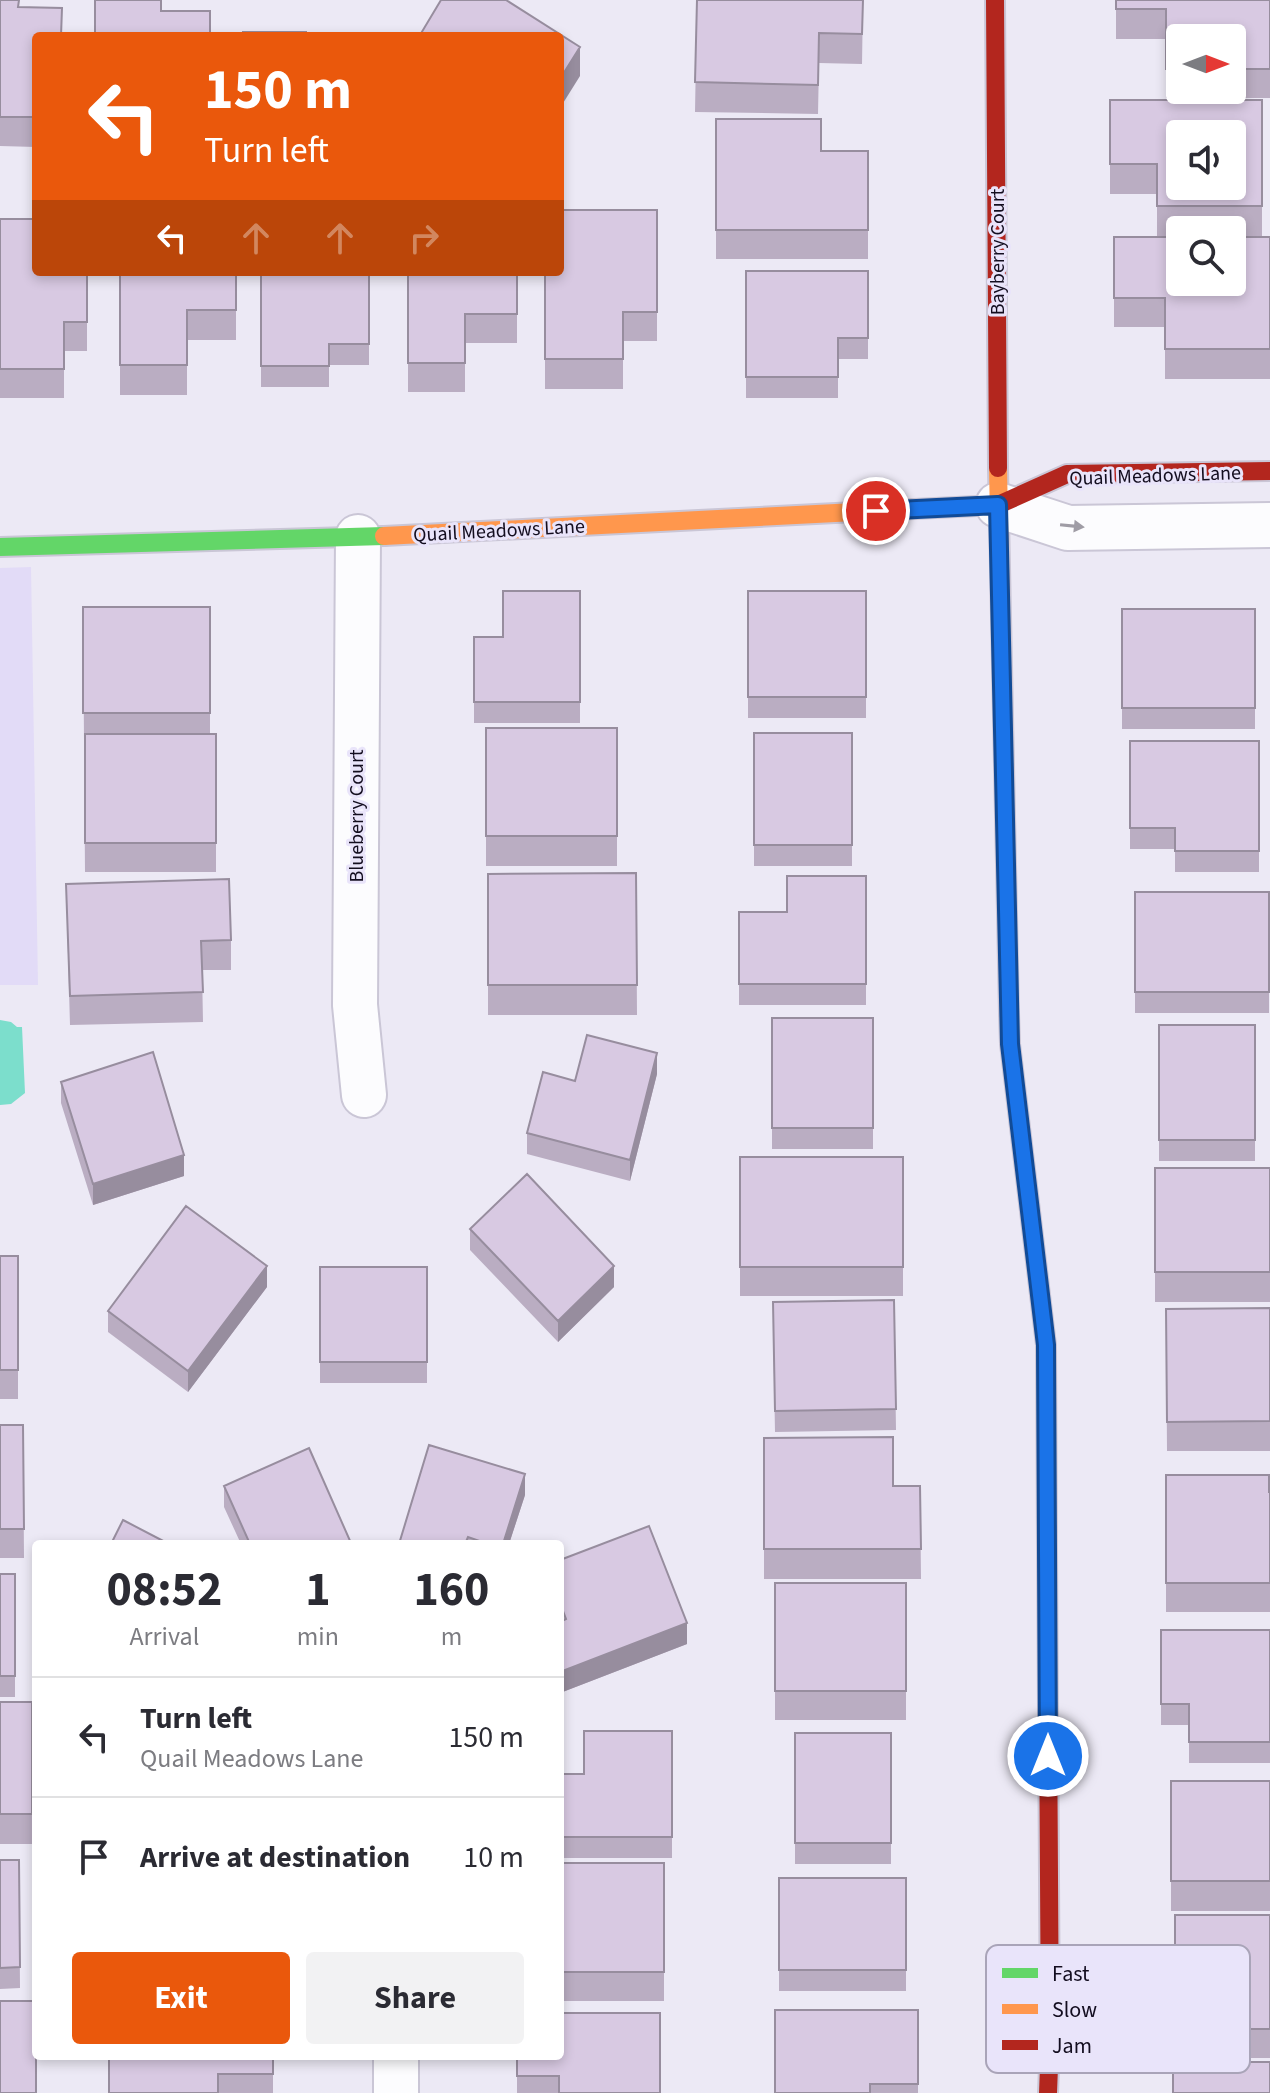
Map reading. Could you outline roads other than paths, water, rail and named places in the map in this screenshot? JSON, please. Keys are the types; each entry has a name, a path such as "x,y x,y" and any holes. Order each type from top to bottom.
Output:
{"street":[{"name":"Bayberry Court","path":"995,0 998,505 1010,1044 1046,1345 1050,1945"},
{"name":"Quail Meadows Lane","path":"998,505 1067,474 1270,471"},
{"name":"Quail Meadows Lane","path":"0,547 358,537 998,505 1068,528 1270,525"},
{"name":"Blueberry Court","path":"358,537 355,1005 364,1095"},
{"path":"396,2060 396,2093"},
{"name":"Bayberry Court","path":"1048,2093 1049,2073"}]}
